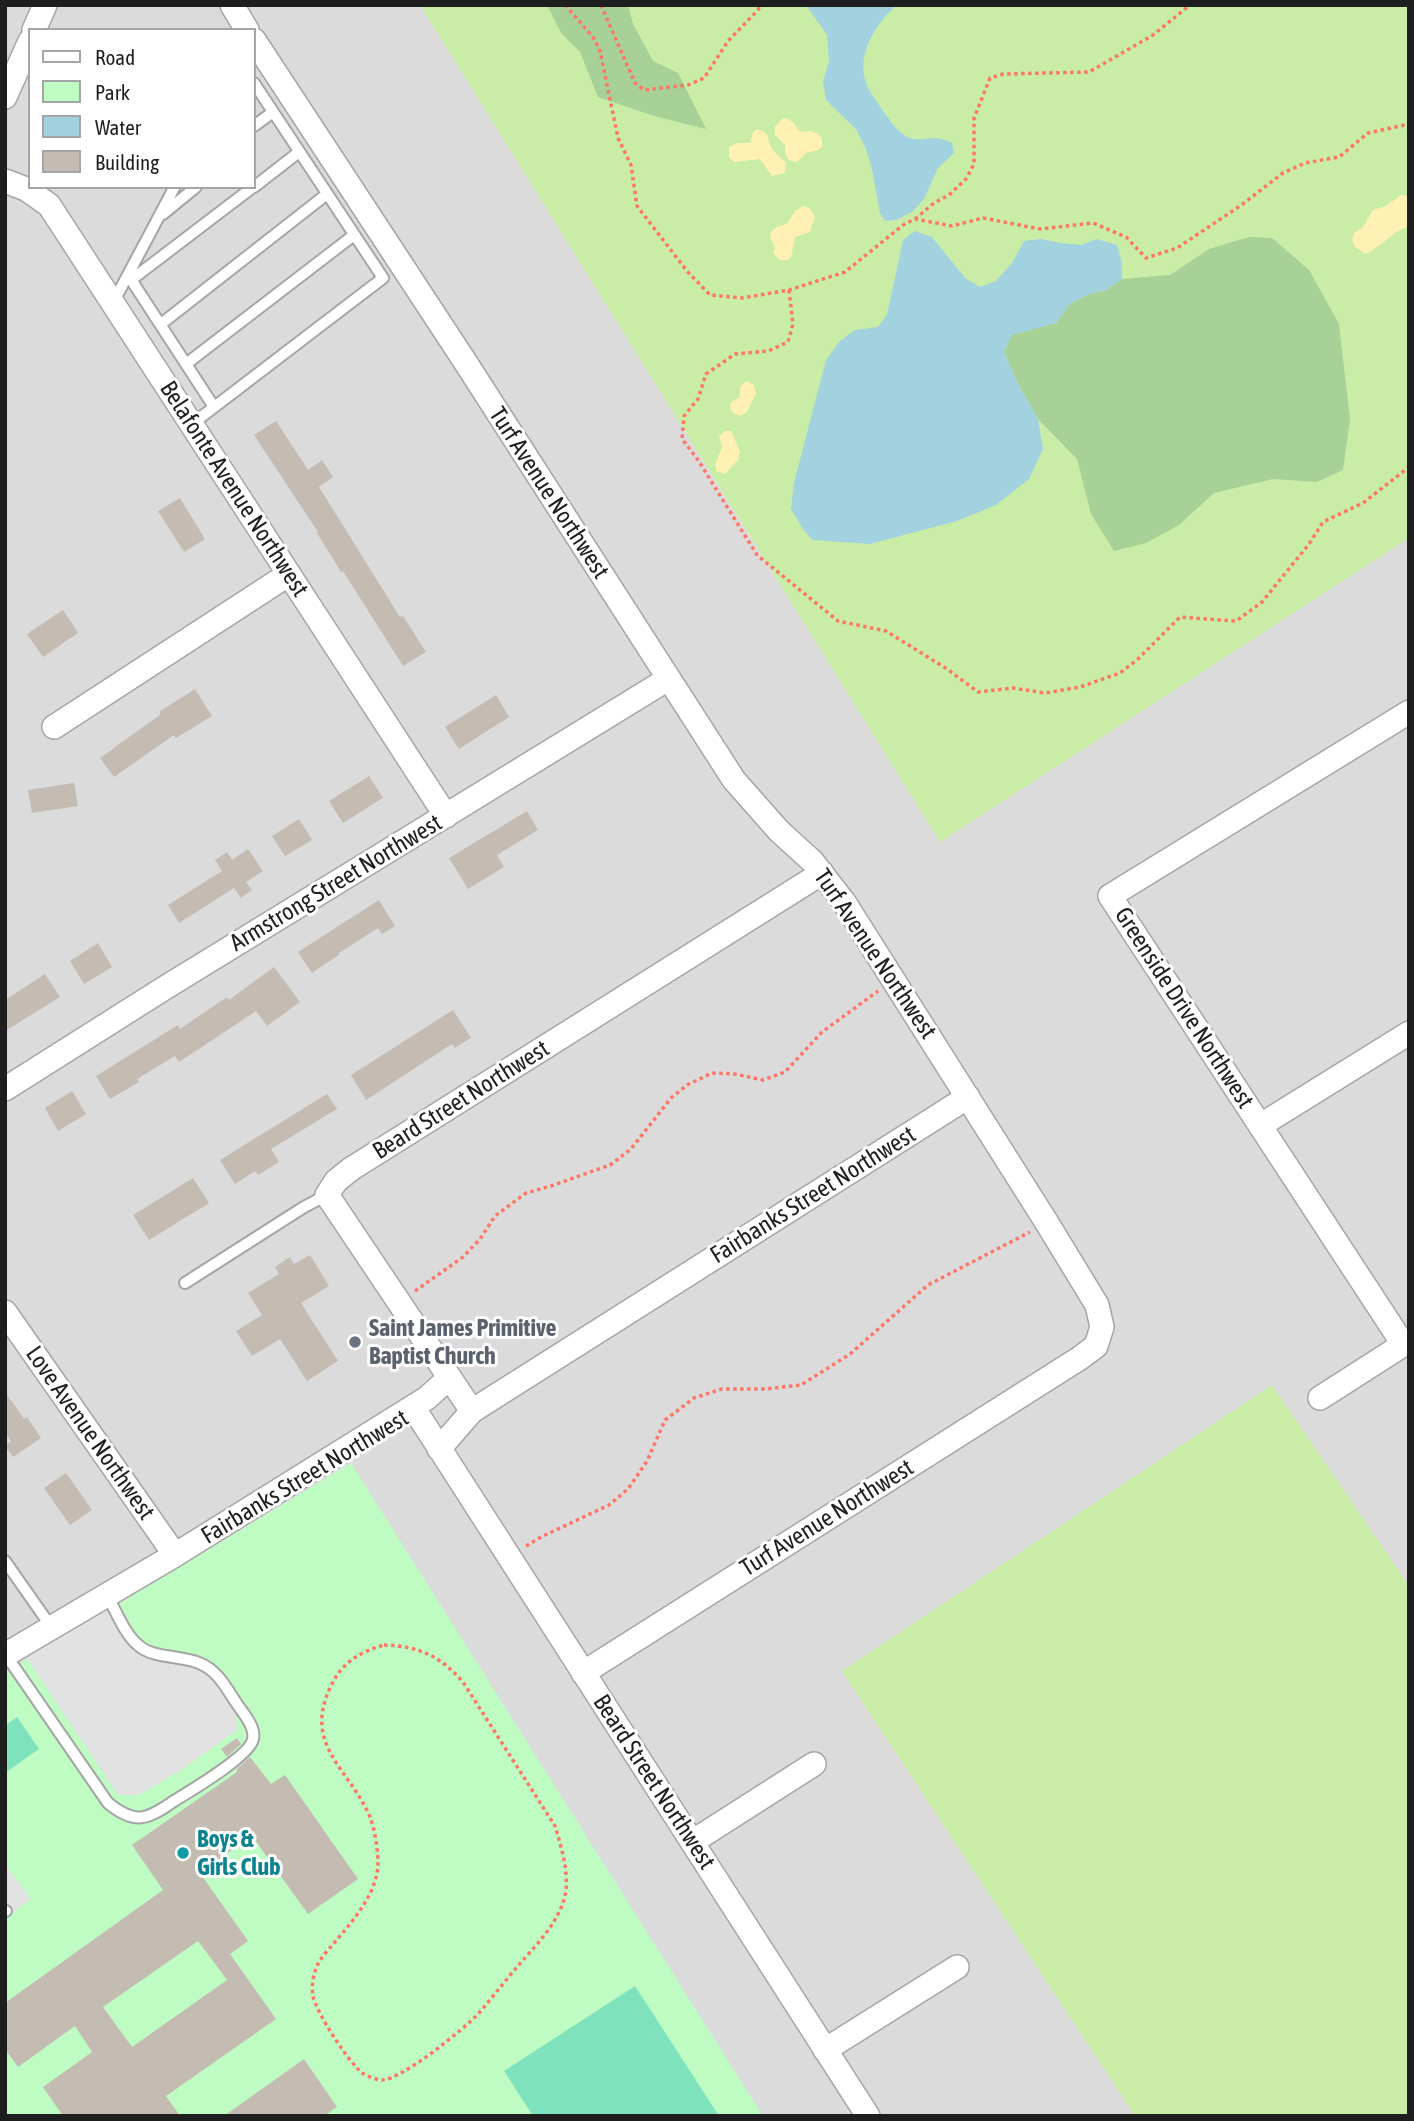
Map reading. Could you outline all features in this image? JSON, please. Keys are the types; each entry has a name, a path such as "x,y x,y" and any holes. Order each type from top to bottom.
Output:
{"street":[{"path":"35,28 45,5"},
{"path":"232,5 246,28"},
{"name":"Turf Avenue Northwest","path":"256,43 734,780 779,831 812,861 844,902 1097,1305 1102,1326 1096,1346 1080,1358 583,1673"},
{"path":"5,97 28,45"},
{"name":"Belafonte Avenue Northwest","path":"5,181 26,189 49,205 446,816"},
{"path":"54,727 289,574"},
{"name":"Armstrong Street Northwest","path":"5,1089 668,679"},
{"name":"Greenside Drive Northwest","path":"1406,1343 1110,896 1409,712"},
{"name":"Beard Street Northwest","path":"327,1195 336,1181 351,1169 822,873"},
{"path":"1261,1125 1409,1033"},
{"name":"Fairbanks Street Northwest","path":"6,1655 175,1555 413,1407 439,1449 472,1411 968,1097"},
{"path":"327,1195 472,1411"},
{"name":"Love Avenue Northwest","path":"5,1312 175,1555"},
{"path":"1320,1398 1406,1343"},
{"path":"413,1407 449,1378"},
{"name":"Beard Street Northwest","path":"439,1449 867,2116"},
{"path":"692,1842 814,1764"},
{"path":"825,2050 957,1967"}],"lane":[{"path":"256,86 383,278"},
{"path":"256,125 273,112"},
{"path":"256,185 299,152"},
{"path":"113,303 130,277 173,189"},
{"path":"158,218 194,189"},
{"path":"130,277 250,189"},
{"path":"161,324 327,194"},
{"path":"186,364 354,235"},
{"path":"191,424 383,278 400,262"},
{"path":"130,277 214,407"},
{"path":"185,1283 327,1195"},
{"path":"5,1561 52,1628"},
{"path":"6,1655 108,1803 123,1815 141,1818 158,1812 247,1750 253,1740 253,1729 216,1672 199,1662 150,1652 139,1647 107,1595"}],"path":[{"path":"565,5 593,37 600,51 618,138 631,165 637,205 687,271 710,295 742,298 789,290 845,272 903,225 949,195 966,179 974,164 974,118 990,78 1003,74 1089,72 1153,35 1190,5"},
{"path":"601,5 635,83 644,90 688,85 704,78 728,41 760,5"},
{"path":"915,219 952,226 983,219 1040,229 1093,223 1126,237 1146,258 1177,248 1240,206 1283,173 1305,163 1339,157 1368,133 1409,124"},
{"path":"789,290 793,324 788,342 768,351 735,354 706,374 698,399 684,416 682,439 757,555 838,621 886,631 978,692 1013,688 1045,693 1080,687 1120,673 1180,617 1236,621 1262,602 1309,544 1323,522 1363,503 1409,467"},
{"path":"399,1302 463,1257 480,1239 495,1216 526,1193 610,1165 631,1149 671,1098 687,1085 712,1073 735,1074 763,1080 785,1072 822,1032 894,980"},
{"path":"509,1557 541,1536 609,1505 628,1489 647,1461 665,1420 694,1398 722,1389 765,1389 801,1385 850,1354 928,1285 1047,1223"},
{"path":"384,1645 402,1646 427,1653 449,1665 463,1682 555,1826 565,1870 566,1891 560,1909 534,1948 470,2022 411,2067 382,2080 364,2075 352,2062 317,2008 313,1996 313,1979 314,1970 320,1960 368,1896 375,1882 378,1865 370,1818 330,1753 323,1736 321,1715 325,1698 339,1670 351,1659 369,1649 384,1645"}],"shaded area":[{"path":"5,5 420,5 940,842 1409,538 1409,1586 1272,1386 842,1671 1135,2116 5,2116"},
{"path":"95,1608 107,1609 129,1644 144,1655 199,1668 214,1680 236,1714 237,1730 181,1770 139,1795 118,1795 28,1660 30,1652"},
{"path":"5,1865 31,1899 5,1918"}],"green space":[{"path":"420,5 1409,5 1409,538 940,842"},
{"path":"547,5 628,5 633,24 653,61 678,73 706,129 654,116 598,97 580,52 561,33"},
{"path":"1249,237 1272,238 1309,270 1339,324 1350,419 1343,470 1317,482 1273,479 1214,493 1179,525 1146,543 1114,551 1091,514 1077,459 1038,419 1004,352 1012,334 1056,323 1070,304 1089,294 1106,290 1122,279 1170,275 1209,249"},
{"path":"1272,1385 1409,1586 1409,2116 1135,2116 842,1671"},
{"path":"351,1463 763,2116 5,2116 5,1673"},
{"path":"17,1717 39,1749 5,1773 5,1726"},
{"path":"635,1986 719,2116 533,2116 504,2071"}],"sand":[{"path":"783,118 792,122 801,132 819,134 822,147 806,153 797,162 789,160 785,145 775,135 775,127"},
{"path":"757,129 767,135 772,149 786,163 785,173 772,176 760,159 734,162 729,157 729,147 737,143 750,143 753,132"},
{"path":"1401,195 1409,196 1409,226 1366,254 1355,247 1352,240 1354,233 1363,227 1373,210 1386,206"},
{"path":"804,206 815,216 810,232 795,237 791,257 788,260 780,260 773,253 775,247 770,238 771,232 778,226 787,224 795,211"},
{"path":"746,381 754,385 756,393 747,412 740,416 732,412 730,406 732,401 740,397 740,387"},
{"path":"725,431 731,431 740,452 738,460 725,474 717,471 715,465 722,447 719,436"}],"water":[{"path":"806,5 897,5 874,32 865,54 864,77 868,88 888,118 902,133 915,139 945,140 952,143 954,153 938,168 924,199 912,212 896,220 885,221 880,213 872,169 856,129 826,100 823,82 829,61 827,35"},
{"path":"915,231 932,237 965,278 980,287 996,281 1012,263 1024,241 1041,239 1081,245 1097,239 1117,245 1122,264 1122,279 1106,290 1089,294 1070,304 1056,323 1012,335 1004,352 1038,419 1043,449 1029,479 996,505 957,521 870,544 813,540 791,509 794,483 826,360 840,341 855,330 878,327 887,315 903,240"}],"building":[{"path":"276,421 308,470 322,460 333,477 319,487 400,617 403,616 426,652 403,666 254,435"},
{"path":"180,498 205,539 184,552 158,511"},
{"path":"63,610 78,633 43,657 27,634"},
{"path":"195,689 212,716 176,738 174,735 114,777 100,758 161,714 159,712"},
{"path":"496,695 509,717 459,749 445,727"},
{"path":"369,776 383,798 343,823 329,801"},
{"path":"74,783 78,806 32,813 28,790"},
{"path":"527,811 538,830 497,855 504,867 468,889 449,858"},
{"path":"299,819 312,840 285,856 272,836"},
{"path":"248,849 263,871 246,882 252,890 241,898 234,888 179,923 168,905 222,871 215,860 227,852 232,860"},
{"path":"379,900 395,926 382,934 378,928 312,973 298,952"},
{"path":"98,943 112,967 84,984 70,961"},
{"path":"274,967 300,1002 267,1026 256,1011 179,1062 175,1056 110,1099 96,1076 178,1025 180,1029 227,997 229,1000"},
{"path":"45,974 60,997 5,1031 5,1000"},
{"path":"453,1010 471,1038 455,1048 452,1044 366,1100 351,1075"},
{"path":"72,1091 86,1114 58,1131 45,1108"},
{"path":"327,1094 337,1109 271,1149 279,1162 258,1175 255,1171 235,1184 220,1160"},
{"path":"193,1178 209,1203 149,1240 133,1215"},
{"path":"310,1255 329,1286 301,1303 338,1361 307,1381 280,1339 252,1356 236,1331 262,1315 248,1293 279,1274 275,1267 290,1257 294,1264"},
{"path":"5,1392 41,1438 13,1457 5,1446 11,1441 5,1432"},
{"path":"66,1473 92,1510 70,1525 44,1488"},
{"path":"237,1738 241,1744 227,1757 221,1749"},
{"path":"250,1757 271,1784 285,1775 358,1879 308,1914 252,1836 200,1873 248,1941 230,1954 276,2019 166,2096 180,2116 63,2116 43,2087 92,2052 75,2026 18,2067 5,2049 5,2003 163,1890 132,1845 237,1772","holes":["198,1941 227,1980 132,2047 103,2007"]},
{"path":"304,2059 337,2107 324,2116 224,2116"}],"place":[{"name":"Saint James Primitive Baptist Church","path":"355,1342"},
{"name":"Boys & Girls Club","path":"183,1853"}]}
